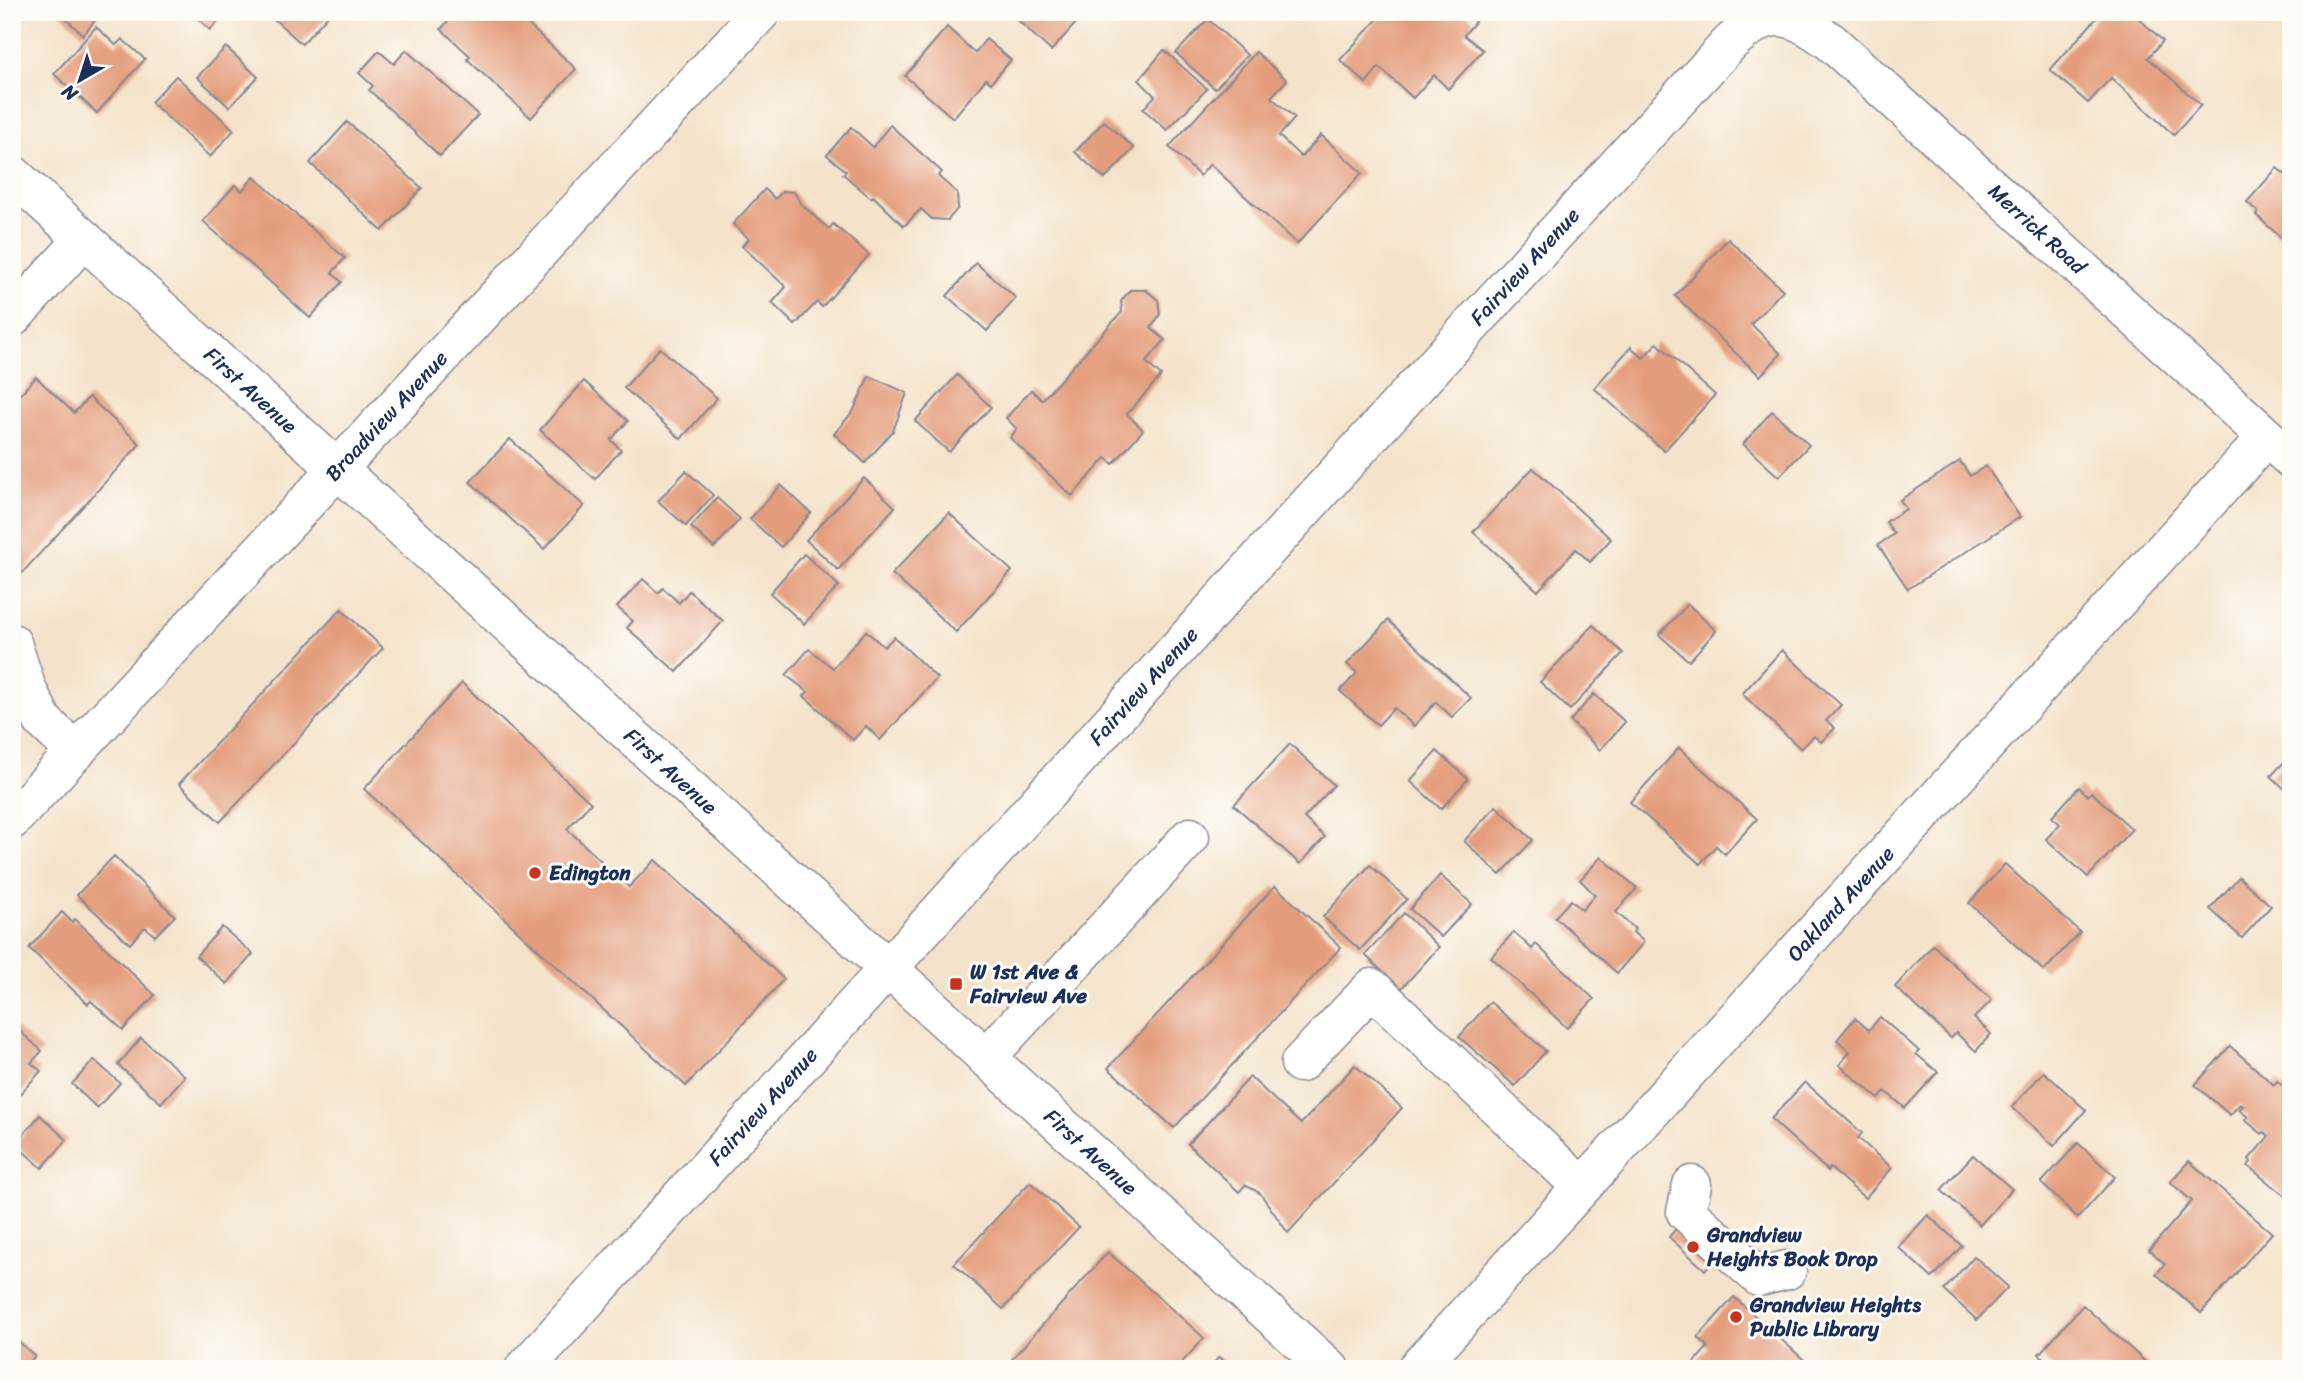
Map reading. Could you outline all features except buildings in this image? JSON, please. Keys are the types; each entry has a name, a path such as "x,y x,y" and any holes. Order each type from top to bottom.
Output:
{"street":[{"name":"Broadview Avenue","path":"12,820 761,12"},
{"name":"Merrick Road","path":"1773,15 1805,22 1831,42 2278,449"},
{"name":"Fairview Avenue","path":"524,1369 1731,43 1749,25 1773,15"},
{"name":"First Avenue","path":"12,174 1329,1369"},
{"path":"12,318 84,239"},
{"path":"12,344 52,300 48,279"},
{"name":"Oakland Avenue","path":"1416,1369 1582,1187 2278,449"},
{"path":"12,643 20,678 43,721 76,752"},
{"path":"986,1058 1190,837"},
{"path":"1300,1063 1372,988 1582,1187"},
{"path":"1692,1185 1686,1212 1759,1277 1787,1270"}],"place":[{"name":"Edington","path":"535,873"},
{"name":"W 1st Ave & Fairview Ave","path":"956,984"},
{"name":"Grandview Heights Book Drop","path":"1693,1247"},
{"name":"Grandview Heights Public Library","path":"1736,1317"}]}
